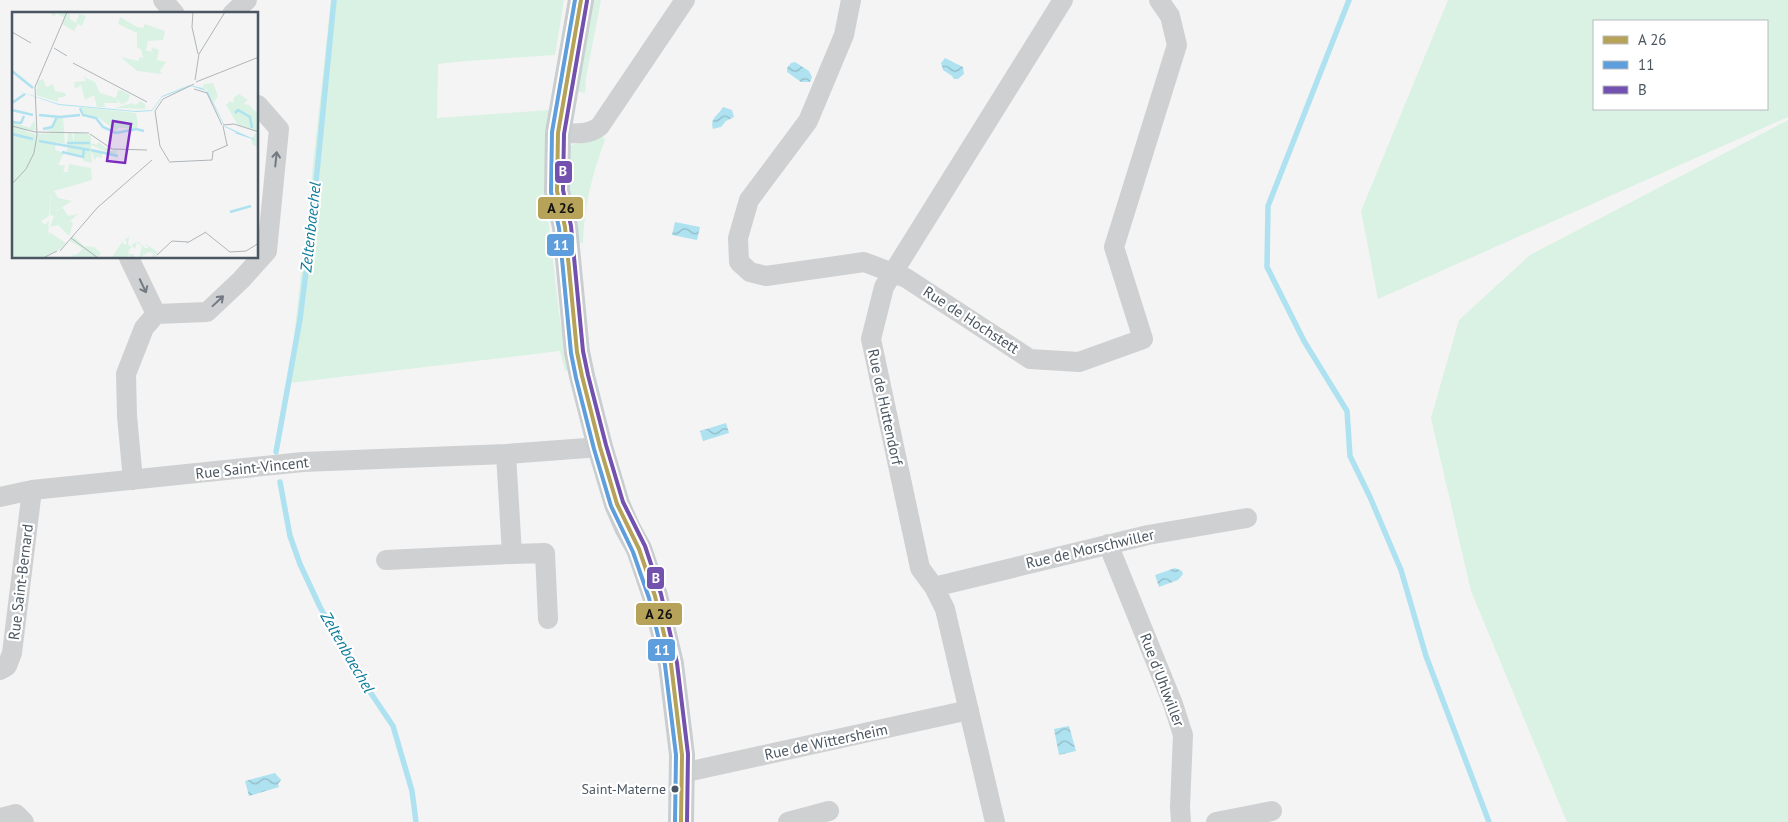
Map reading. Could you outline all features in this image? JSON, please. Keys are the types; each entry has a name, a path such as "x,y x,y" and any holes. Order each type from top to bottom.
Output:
{"main road":[{"path":"581,0 558,133 557,191 565,227 577,352 600,447 617,504 639,549 659,608 671,664 682,746 681,822"}],"street":[{"path":"163,0 172,12"},
{"path":"234,12 247,0"},
{"path":"558,133 586,133 592,132 600,126 685,0"},
{"name":"Rue de Hochstett","path":"852,0 844,35 808,121 749,200 738,238 739,262 750,272 766,276 864,262 906,278 1030,359 1079,362 1143,339 1114,247 1177,45 1170,16 1159,0"},
{"name":"Rue de Huttendorf","path":"995,822 945,608 934,587 920,568 871,338 884,287 1058,1"},
{"path":"133,480 127,416 126,374 144,328 156,314 207,312 241,280 267,251 279,129 259,106"},
{"path":"129,259 156,314"},
{"name":"Rue Saint-Vincent","path":"0,497 32,490 303,462 506,454 600,447"},
{"path":"506,454 512,554"},
{"name":"Rue Saint-Bernard","path":"0,670 7,666 12,653 32,490"},
{"name":"Rue de Morschwiller","path":"934,587 1156,533 1247,518"},
{"name":"Rue d'Uhlwiller","path":"1108,544 1183,735 1181,822"},
{"path":"386,560 545,553 548,619"},
{"name":"Rue de Wittersheim","path":"682,773 969,710"},
{"path":"788,822 829,811"},
{"path":"1216,822 1272,811"},
{"path":"0,818 16,814 24,822"}],"green space":[{"path":"331,0 564,0 555,55 438,64 437,118 549,110 544,184 560,321 570,370 565,371 560,351 289,383"},
{"path":"591,0 601,0 586,78 585,93 575,91"},
{"path":"1448,0 1788,0 1788,117 1378,299 1361,211"},
{"path":"1788,120 1788,822 1567,822 1471,591 1431,418 1459,320 1530,255"},
{"path":"603,136 605,140 596,165 587,204 583,243 577,243 569,196 569,147"}],"water":[{"path":"945,58 963,67 964,74 958,79 954,79 943,70 941,63"},
{"path":"795,62 809,71 812,77 810,82 801,82 787,72 787,68 791,63"},
{"path":"723,107 732,110 734,117 726,121 721,127 713,129 713,119"},
{"path":"675,222 700,227 697,240 672,235"},
{"path":"726,423 729,433 703,441 700,431"},
{"path":"1175,568 1182,571 1183,574 1178,580 1159,587 1155,575"},
{"path":"1069,726 1076,751 1059,755 1054,729"},
{"path":"275,773 281,780 278,784 279,787 249,796 245,781"}],"waterway":[{"name":"Zeltenbaechel","path":"276,452 300,319 311,232 334,0"},
{"path":"1349,0 1268,206 1267,267 1304,341 1347,411 1350,456 1370,497 1401,570 1426,656 1489,822"},
{"name":"Zeltenbaechel","path":"280,482 290,536 300,564 320,607 354,668 393,726 412,791 416,822"}],"transit line":[{"name":"11","path":"575,0 552,132 551,192 559,228 571,353 576,378 611,506 633,552 649,598 665,665 676,755 675,822"},
{"path":"581,0 558,133 557,191 565,227 577,352 582,376 617,504 639,549 655,596 671,664 682,755 681,822"},
{"name":"B","path":"587,1 564,134 563,190 571,226 583,351 588,375 623,502 645,546 661,594 677,663 688,754 687,822"}],"place":[{"name":"Saint-Materne","path":"675,789"}]}
